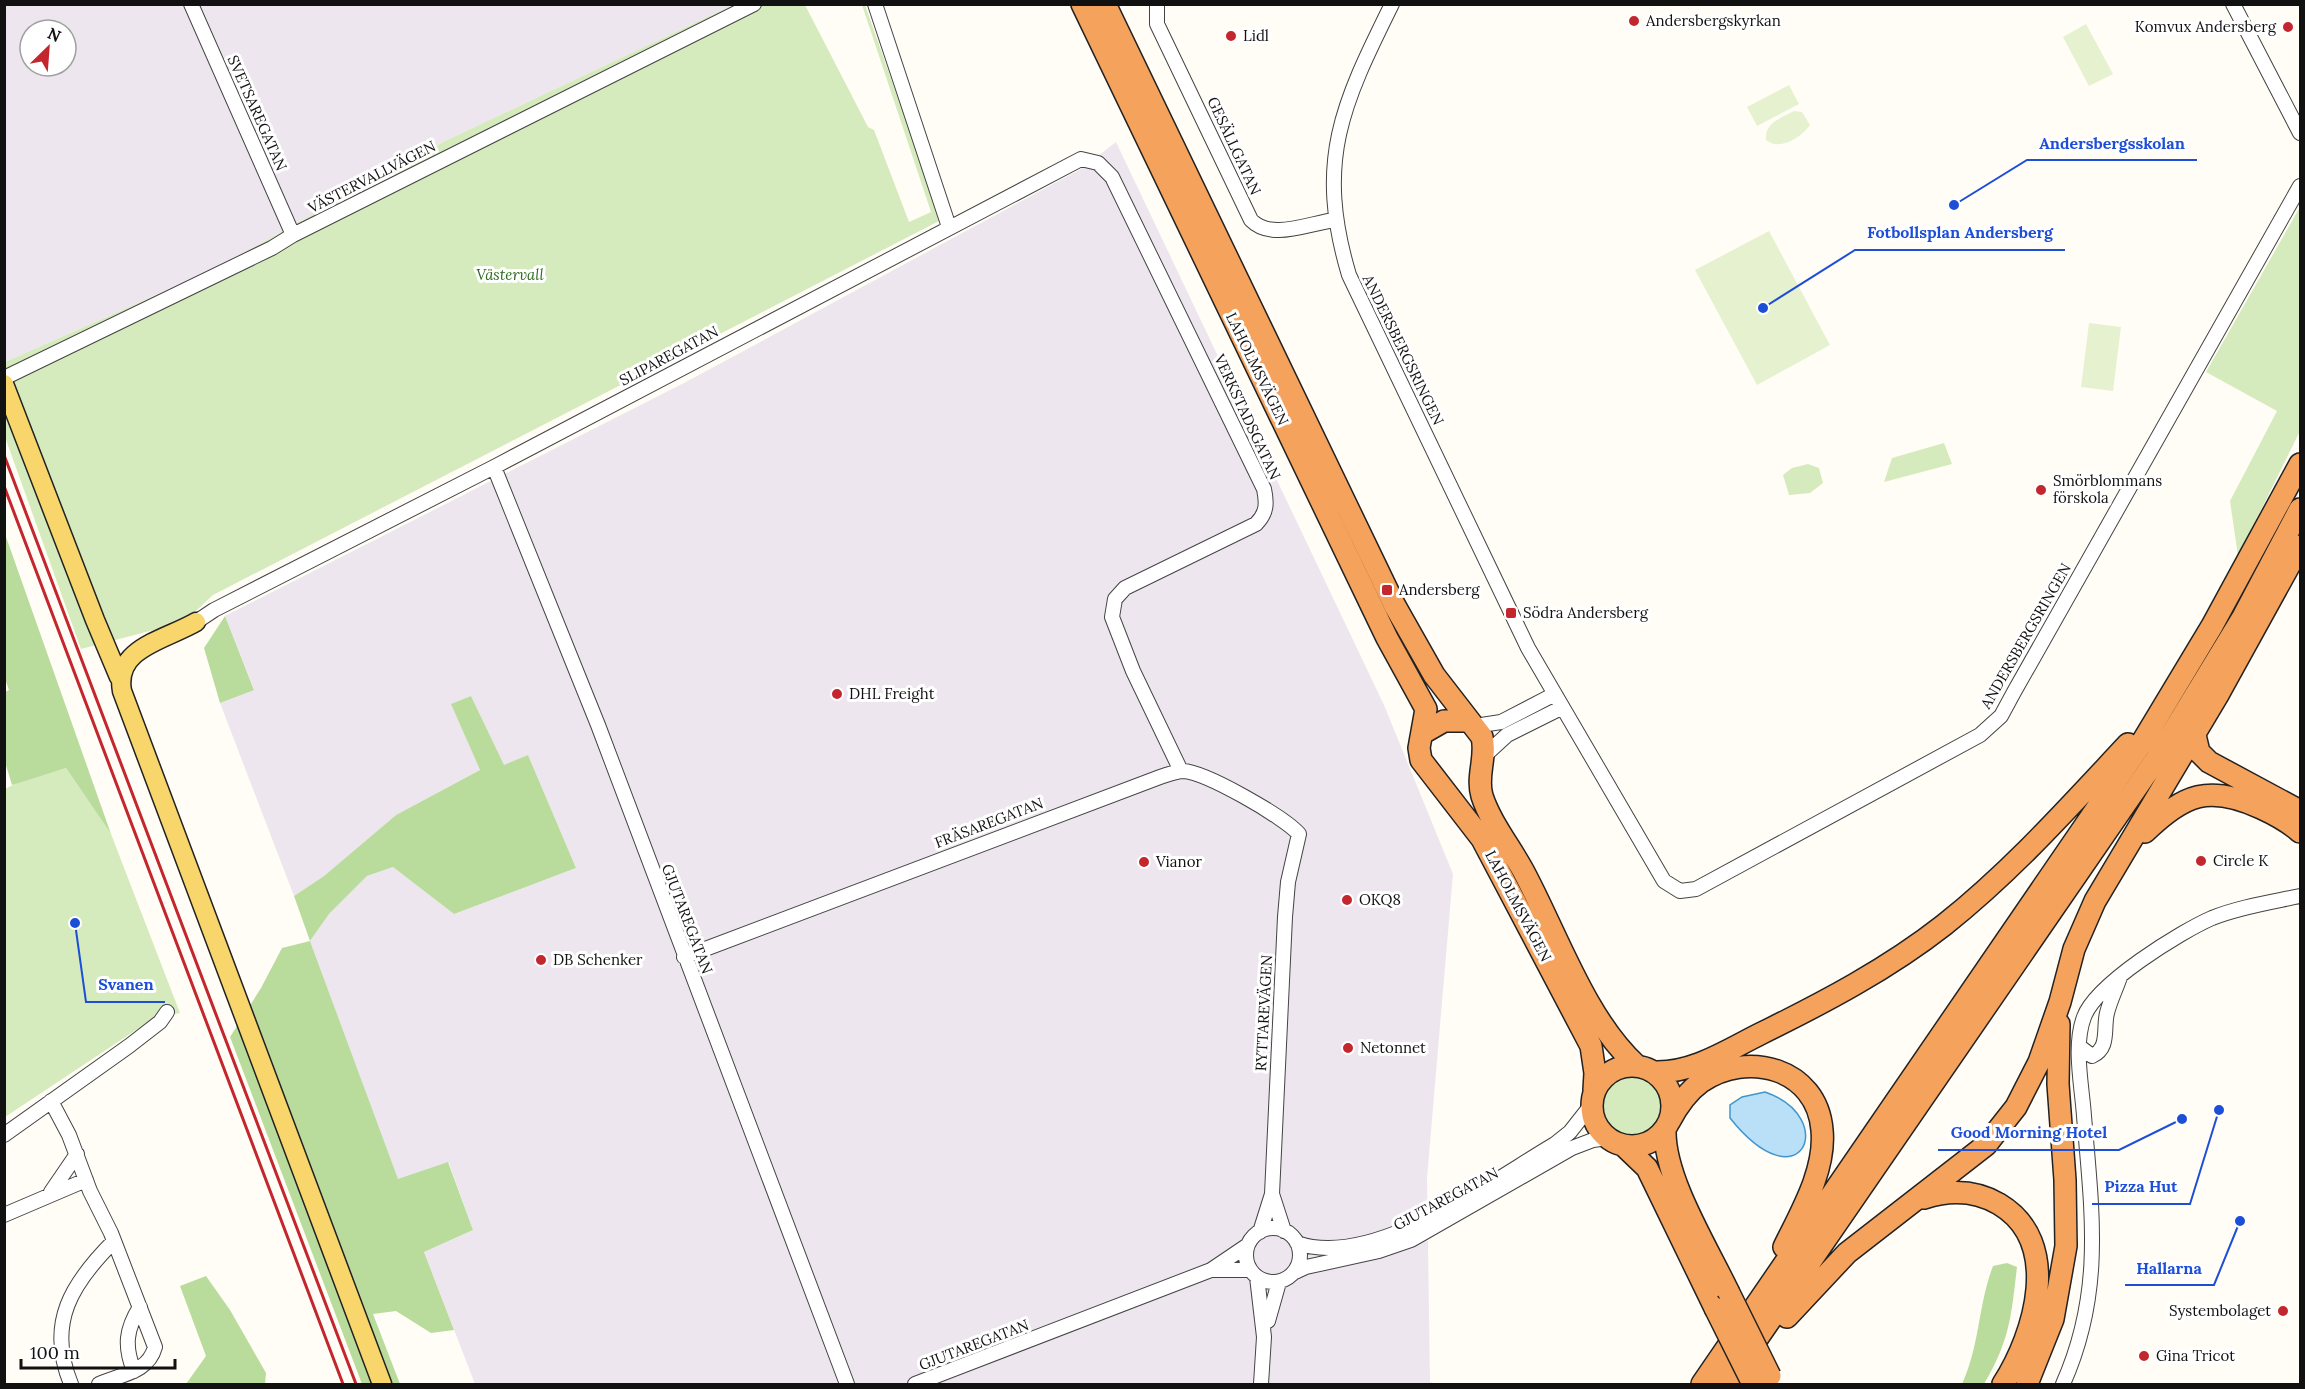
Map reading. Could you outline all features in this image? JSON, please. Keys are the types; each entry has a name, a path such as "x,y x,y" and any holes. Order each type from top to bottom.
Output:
{"highway":[{"name":"LAHOLMSVÄGEN","path":"1082,4 1387,638 1419,692 1426,709 1419,748 1421,760 1468,817 1495,862 1591,1046 1595,1073 1593,1097 1596,1123 1647,1168 1715,1308 1766,1382"},
{"name":"LAHOLMSVÄGEN","path":"1105,4 1395,606 1434,675 1483,742 1480,786 1485,805 1522,869 1606,1034 1667,1086 1672,1097 1665,1151 1674,1177 1728,1290 1766,1382"},
{"path":"1702,1384 2081,833 2167,701 2250,561 2301,464"},
{"path":"1726,1384 2151,767 2243,617 2301,509"},
{"path":"1736,1384 1773,1334 1828,1272 1870,1233 1917,1200 1986,1145 2016,1107 2039,1062 2084,924 2095,901 2195,735 2301,546"},
{"path":"1593,1097 1601,1079 1611,1071 1623,1066 1678,1072 1704,1062 1841,992 1925,939 2025,854 2167,701"},
{"path":"1423,733 1444,721 1471,724"},
{"path":"2195,735 2199,752 2209,762 2301,811"},
{"path":"2127,849 2163,814 2180,803 2207,794 2245,801 2270,812 2301,832"},
{"path":"2027,1384 2053,1319 2066,1246 2065,1180 2058,1084 2060,1002"},
{"path":"1616,1142 1646,1144 1667,1126 1682,1101 1699,1083 1737,1066 1759,1065 1782,1071 1801,1084 1816,1105 1822,1131 1820,1156 1812,1185 1753,1311"},
{"path":"1917,1200 1950,1192 1979,1195 2008,1211 2030,1238 2037,1267 2034,1305 2016,1360 2003,1384"}],"main road":[{"path":"8,392 94,620 119,677 140,743 382,1384"},
{"path":"119,677 131,654 196,622"}],"street":[{"name":"SVETSAREGATAN","path":"190,4 293,235"},
{"name":"VÄSTERVALLVÄGEN","path":"4,378 273,248 293,235 754,4"},
{"path":"875,4 949,227"},
{"name":"GESÄLLGATAN","path":"1157,4 1157,24 1251,220 1257,227 1274,231 1335,220"},
{"name":"ANDERSBERGSRINGEN","path":"1392,4 1356,77 1341,124 1334,177 1335,220 1341,248 1357,296 1553,695 1664,881 1674,890 1684,892 1696,889 1980,735 2001,716 2301,186"},
{"path":"2233,4 2296,116 2301,133"},
{"name":"VERKSTADSGATAN","path":"949,227 1081,159 1098,163 1112,177 1264,489 1266,508 1256,524 1125,588 1115,599 1112,617 1133,671 1181,771"},
{"name":"SLIPAREGATAN","path":"196,622 224,605 495,467 949,227"},
{"name":"GJUTAREGATAN","path":"495,467 598,725 847,1384"},
{"path":"1471,724 1501,722 1553,695"},
{"path":"1483,757 1507,735 1561,708"},
{"name":"RYTTAREVÄGEN","path":"1181,771 1219,784 1286,822 1299,834 1287,882 1272,1194 1260,1232 1248,1245"},
{"name":"FRÄSAREGATAN","path":"684,957 1083,805 1181,771"},
{"path":"2278,900 2301,884"},
{"path":"2063,1384 2083,1332 2091,1284 2093,1233 2080,1047 2081,1025 2090,1005 2104,988 2164,946 2213,918 2301,896"},
{"path":"2080,1047 2092,1056 2103,1046 2107,1011 2120,977"},
{"path":"4,1135 160,1022 167,1012"},
{"name":"GJUTAREGATAN","path":"1297,1243 1313,1248 1337,1248 1376,1240 1410,1228 1555,1144 1570,1132 1593,1097"},
{"path":"51,1101 114,1241 155,1347 152,1360 134,1371 99,1384"},
{"name":"GJUTAREGATAN","path":"1293,1273 1306,1267 1378,1251 1411,1240 1572,1148 1593,1140 1616,1142"},
{"path":"48,1195 76,1154"},
{"path":"4,1215 86,1180"},
{"name":"RYTTAREVÄGEN","path":"1272,1194 1284,1231 1297,1243"},
{"path":"1260,1232 1276,1228 1284,1231"},
{"path":"71,1384 62,1353 62,1331 66,1308 82,1275 114,1241"},
{"path":"1254,1273 1271,1282 1278,1282 1293,1273 1300,1259 1297,1243"},
{"path":"1248,1245 1246,1254 1254,1273 1264,1337"},
{"name":"GJUTAREGATAN","path":"915,1384 1211,1270 1248,1245"},
{"name":"GJUTAREGATAN","path":"1211,1270 1254,1273"},
{"path":"1261,1384 1264,1337 1278,1282"},
{"path":"134,1371 127,1348 126,1334 140,1307"}],"shaded area":[{"path":"5,5 733,5 443,142 217,268 5,362"},
{"path":"1116,142 1384,705 1453,874 1427,1178 1430,1382 1435,1384 475,1384 424,1252 473,1230 449,1163 398,1180 310,941 329,914 367,876 393,867 454,914 576,868 528,755 504,766 471,696 452,705 480,770 396,815 324,876 294,896 220,703 254,689 225,616 684,383 1081,169"}],"green space":[{"name":"Västervall","path":"733,5 805,5 868,127 874,130 909,222 931,212 862,5 865,5 941,220 213,595 184,622 81,649 5,437 5,362 217,268 443,142"},
{"path":"2086,24 2113,74 2089,86 2063,37"},
{"path":"1789,85 1799,104 1757,126 1747,107"},
{"path":"1794,111 1802,112 1810,125 1806,130 1790,142 1783,144 1766,140 1766,134 1771,125"},
{"path":"2300,207 2300,431 2238,556 2230,501 2277,411 2206,372"},
{"path":"1769,231 1830,345 1757,385 1695,270"},
{"path":"2089,323 2121,327 2113,391 2081,387"},
{"path":"1944,443 1952,464 1884,482 1892,458"},
{"path":"1808,464 1819,468 1823,483 1810,493 1789,495 1783,475 1792,468"},
{"path":"4,534 111,834 66,768 12,785 5,762 5,692 9,690 4,676"},
{"path":"225,616 254,690 220,703 204,648"},
{"path":"471,696 504,765 528,755 576,868 454,914 393,867 367,876 329,914 310,941 294,896 324,876 396,815 480,770 451,704"},
{"path":"66,768 111,834 180,1013 154,1018 5,1117 5,789 21,781"},
{"path":"310,941 398,1179 448,1162 473,1230 424,1252 454,1330 431,1333 396,1311 373,1314 400,1384 362,1384 230,1037 261,988 282,948"},
{"path":"1626,1077 1638,1077 1653,1085 1661,1100 1661,1112 1653,1127 1638,1135 1626,1135 1611,1127 1603,1112 1603,1100 1611,1085"},
{"path":"2007,1263 2017,1267 2011,1314 2004,1341 1984,1384 1962,1384 1972,1355 1984,1295 1993,1266"},
{"path":"206,1276 230,1310 266,1373 265,1384 186,1384 206,1356 180,1286"}],"water":[{"path":"1765,1092 1788,1104 1801,1120 1806,1135 1802,1148 1792,1156 1776,1155 1755,1144 1730,1118 1730,1105 1742,1097"}],"railway":[{"path":"4,455 356,1384"},
{"path":"4,486 343,1384"}],"place":[{"name":"Andersbergskyrkan","path":"1634,21"},
{"name":"Komvux Andersberg","path":"2288,27"},
{"name":"Lidl","path":"1231,36"},
{"name":"Andersbergsskolan","path":"1954,205"},
{"name":"Fotbollsplan Andersberg","path":"1763,308"},
{"name":"Smörblommans förskola","path":"2041,490"},
{"name":"Andersberg","path":"1387,590"},
{"name":"Södra Andersberg","path":"1511,613"},
{"name":"DHL Freight","path":"837,694"},
{"name":"Circle K","path":"2201,861"},
{"name":"Vianor","path":"1144,862"},
{"name":"OKQ8","path":"1347,900"},
{"name":"Svanen","path":"75,923"},
{"name":"DB Schenker","path":"541,960"},
{"name":"Netonnet","path":"1348,1048"},
{"name":"Pizza Hut","path":"2219,1110"},
{"name":"Good Morning Hotel","path":"2182,1119"},
{"name":"Hallarna","path":"2240,1221"},
{"name":"Systembolaget","path":"2283,1311"},
{"name":"Gina Tricot","path":"2144,1356"}]}
